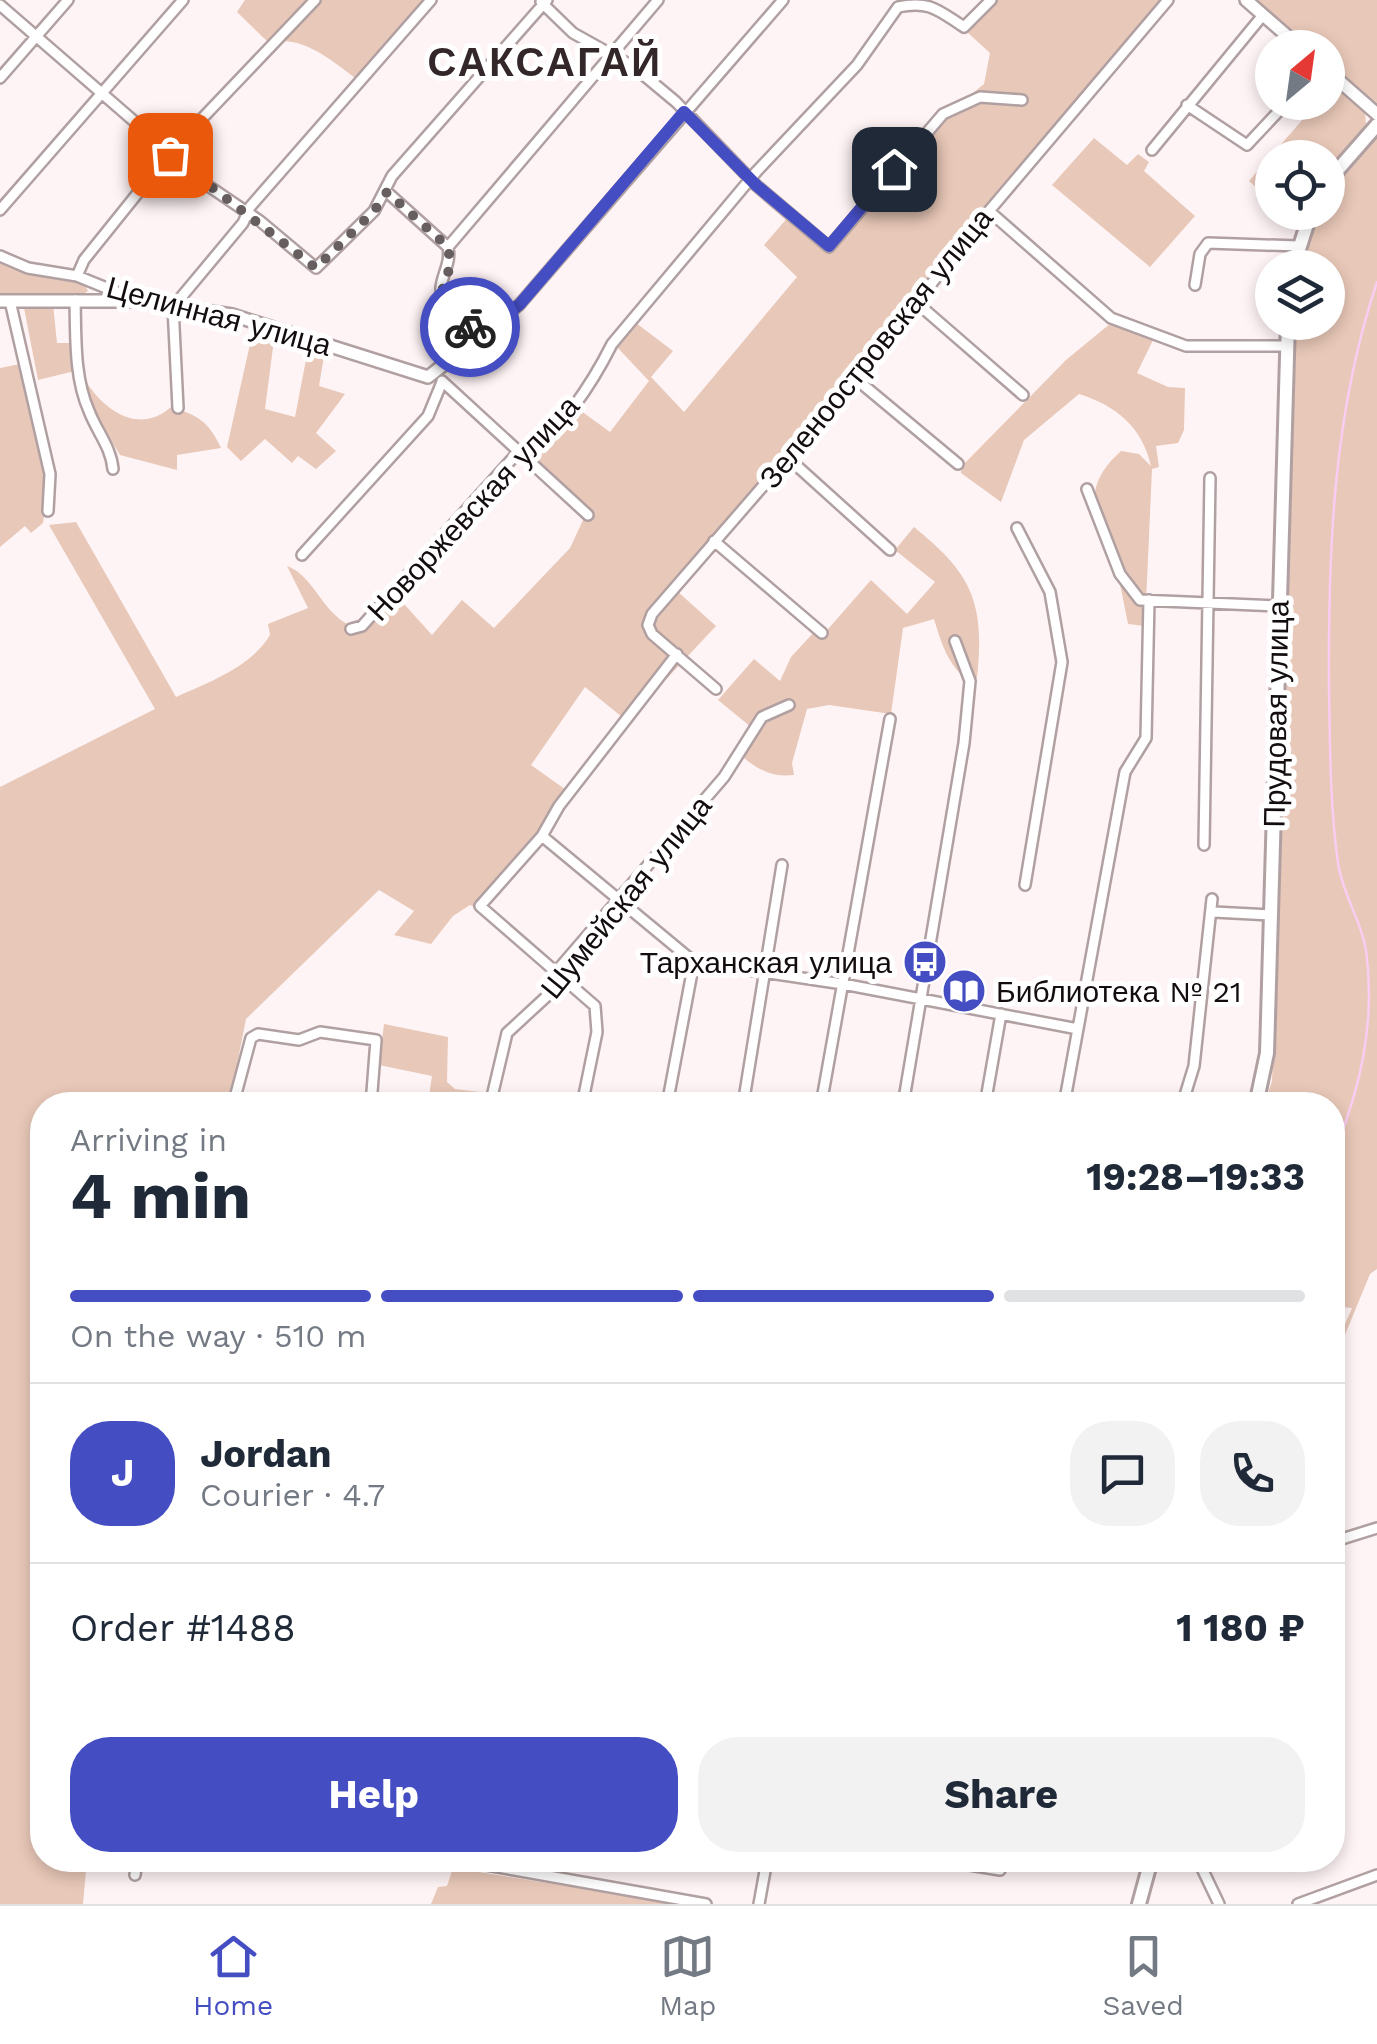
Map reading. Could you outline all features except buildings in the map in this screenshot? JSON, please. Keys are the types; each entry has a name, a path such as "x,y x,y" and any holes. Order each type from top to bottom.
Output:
{"main road":[{"path":"1345,161 1377,125"},
{"path":"1297,250 1304,230"},
{"name":"Прудовая улица","path":"1258,1092 1266,1052 1286,340"},
{"path":"1139,1904 1148,1872"}],"street":[{"path":"0,78 68,0"},
{"path":"0,210 183,0"},
{"path":"78,276 84,260 170,155 315,0"},
{"path":"178,408 174,306 247,214 430,0"},
{"path":"448,247 658,0"},
{"path":"302,555 428,416 440,378 479,337 520,304 783,0"},
{"name":"Новоржевская улица","path":"351,629 362,626 520,450 530,448 552,432 598,370 612,344 754,178 857,66 898,8 925,1 938,6 964,28 991,0"},
{"name":"Зеленоостровская улица","path":"716,688 652,634 648,625 670,590 856,379 988,210 1168,0"},
{"path":"1246,0 1280,30"},
{"path":"0,6 170,155 316,268 374,211 392,176 543,1 580,38 612,53 684,112 754,178 757,186 829,246 942,114 980,97 1022,100"},
{"path":"1152,150 1263,15"},
{"path":"1345,86 1377,114"},
{"path":"1188,105 1247,145 1270,120"},
{"path":"387,192 448,247 450,259 440,290 443,300 479,337"},
{"path":"988,210 1112,318 1186,346 1286,346"},
{"path":"1194,285 1200,254 1208,243 1298,246"},
{"name":"Целинная улица","path":"0,256 28,268 78,276 138,300 232,314 414,374 440,378"},
{"path":"75,300 76,357 83,392 112,454 113,470"},
{"path":"48,511 50,474 5,301 138,300"},
{"path":"917,303 1023,395"},
{"path":"440,378 588,515"},
{"path":"856,379 958,464"},
{"path":"787,456 890,550"},
{"path":"1204,846 1210,478"},
{"path":"1088,489 1094,518 1120,574 1140,600 1278,606"},
{"path":"1017,528 1050,592 1062,662 1024,884"},
{"path":"714,541 822,633"},
{"path":"1066,1092 1125,772 1146,738 1149,600"},
{"path":"905,1092 969,692 970,681 956,641"},
{"path":"584,1092 598,1019 595,1006 480,906 542,836 559,806 677,654"},
{"name":"Шумейская улица","path":"493,1092 506,1034 546,997 558,973 724,778 762,717 789,705"},
{"path":"823,1092 890,719"},
{"path":"542,836 694,962 843,984 1078,1029"},
{"path":"745,1092 782,866"},
{"path":"1186,1092 1194,1066 1214,912 1212,899"},
{"path":"1214,912 1271,914"},
{"path":"669,1092 694,962"},
{"path":"987,1092 1000,1014"},
{"path":"236,1092 251,1038 258,1034 299,1040 320,1032 376,1040 372,1092"},
{"path":"1345,1538 1377,1528"},
{"path":"526,1872 706,1904"},
{"path":"759,1904 765,1872"},
{"path":"1204,1872 1219,1904"},
{"path":"1298,1904 1377,1875"}],"shaded area":[{"path":"245,0 427,0 355,78 303,45 269,43 237,12"},
{"path":"996,0 1160,0 985,206 853,378 675,579 677,591 716,626 627,721 585,687 531,765 569,792 545,833 477,908 470,905 453,916 431,944 394,935 414,911 379,890 246,1019 232,1092 30,1092 30,1872 86,1872 83,1904 0,1904 0,787 155,709 49,525 76,522 176,697 241,665 270,635 268,624 308,608 287,566 305,578 335,615 355,627 395,594 432,635 462,600 494,628 570,548 584,518 525,457 577,408 610,432 649,381 616,346 636,323 673,351 651,377 684,412 797,277 764,245 789,216 832,251 944,116 984,84 990,53 966,31"},
{"path":"1255,0 1377,0 1377,103 1345,77 1345,30 1290,30"},
{"path":"1345,96 1365,112 1366,124 1345,151 1345,140 1285,140 1302,120 1345,120"},
{"path":"1377,131 1377,1269 1370,1274 1345,1335 1352,1308 1345,1307 1345,1092 1268,1092 1272,1081 1278,891 1291,340 1345,340 1345,250 1303,250 1310,230 1345,230 1345,168"},
{"path":"1094,138 1127,165 1138,154 1149,162 1144,171 1195,216 1150,267 1052,185"},
{"path":"0,261 27,272 83,282 88,291 81,296 0,296"},
{"path":"53,304 57,343 72,343 75,371 38,380 24,308"},
{"path":"1111,323 1154,338 1137,373 1168,387 1185,388 1184,430 1178,443 1156,446 1159,467 1152,469 1145,626 1128,624 1120,584 1124,575 1096,510 1098,481 1121,451 1139,454 1151,466 1141,440 1126,420 1079,394 1024,440 1001,502 961,473 962,466 1066,360"},
{"path":"254,326 275,332 265,409 295,417 309,344 325,350 319,386 345,394 316,433 336,451 316,469 298,456 292,463 265,439 241,461 227,447"},
{"path":"20,364 44,462 43,523 31,533 25,526 0,547 0,368"},
{"path":"87,383 103,402 124,416 147,419 171,407 189,413 207,426 221,448 177,455 177,470 120,455 92,409"},
{"path":"914,527 962,575 970,592 979,629 977,678 968,680 955,668 934,619 903,628 891,714 829,705 807,709 792,763 794,775 778,775 755,766 736,749 751,727 718,700 754,659 780,681 791,657 814,632 822,636 871,580 907,614 935,582 895,550"},
{"path":"384,1024 448,1037 447,1082 455,1089 480,1092 430,1092 432,1076 379,1065"},
{"path":"452,1872 478,1872 681,1904 431,1904 438,1887 447,1886"}],"waterway":[{"path":"1345,1123 1363,1056 1369,977 1360,928 1340,874 1333,820 1330,585 1342,432 1362,331 1377,282"}],"way so far":[{"path":"170,155 174,162 260,221 316,268 374,211 387,192 448,247 450,259 440,290 443,300 470,327"}],"place":[{"name":"Тарханская улица","path":"925,962"},
{"name":"Библиотека № 21","path":"964,991"}],"district":[{"name":"САКСАГАЙ","path":"545,62"}],"route":[{"path":"470,327 479,337 520,304 684,112 716,147 754,178 757,186 829,246 894,169"}]}
